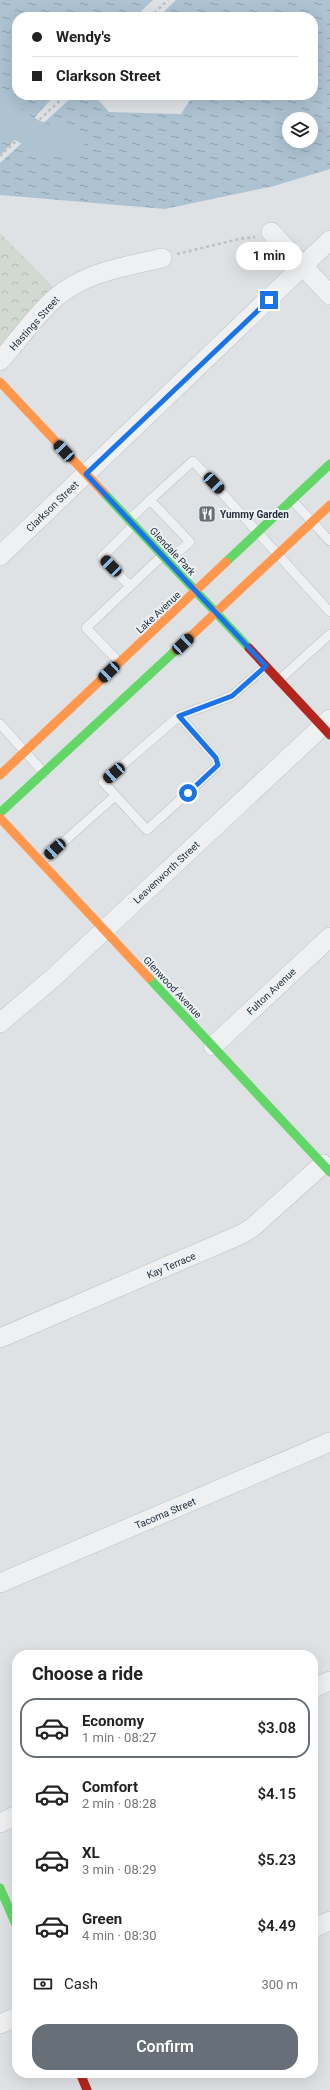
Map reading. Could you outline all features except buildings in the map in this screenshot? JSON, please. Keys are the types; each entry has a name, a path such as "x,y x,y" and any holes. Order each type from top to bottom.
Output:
{"main road":[{"name":"Glendale Park","path":"0,382 279,680 327,727"},
{"name":"Lake Avenue","path":"0,775 196,592 330,464"},
{"path":"0,814 330,505"},
{"name":"Glenwood Avenue","path":"0,818 212,1046 326,1162"},
{"path":"0,1888 12,1916"},
{"path":"82,2078 87,2090"}],"street":[{"path":"271,232 330,295"},
{"name":"Clarkson Street","path":"0,556 304,267 330,240"},
{"name":"Hastings Street","path":"0,361 48,304 70,287 91,276 168,256"},
{"name":"Leavenworth Street","path":"0,1023 49,982 327,727"},
{"name":"Fulton Avenue","path":"212,1046 330,937"},
{"name":"Kay Terrace","path":"0,1338 242,1234 253,1227 326,1162"},
{"name":"Tacoma Street","path":"0,1583 330,1442"},
{"path":"318,1686 330,1680"},
{"path":"0,1822 12,1817"},
{"path":"318,1926 330,1920"},
{"path":"0,2024 12,2018"}],"lane":[{"path":"130,586 102,557 150,500 193,461 259,532 277,556 330,612"},
{"path":"120,663 86,628 130,586 165,558 190,542 150,500"},
{"path":"292,500 330,540"},
{"path":"279,680 330,634"},
{"path":"179,716 216,758 218,765 147,830 103,782 179,716 232,696 266,666"},
{"path":"0,724 44,773"},
{"path":"41,862 115,796"}],"path":[{"path":"155,12 168,0"},
{"path":"0,156 61,100"},
{"path":"168,256 239,239 260,237 271,232"}],"green space":[{"path":"0,233 60,294 0,361"}],"water":[{"path":"0,0 153,0 140,12 12,12 12,100 50,100 0,156"},
{"path":"176,0 330,0 330,169 274,186 165,209 0,195 0,163 69,100 98,100 109,112 181,114 190,100 318,100 318,12 163,12"}],"waterway":[{"path":"0,112 24,129 51,141 70,145"}],"traffic: fast":[{"path":"226,562 330,464"},
{"path":"104,493 249,648"},
{"path":"0,813 176,650"},
{"path":"149,978 330,1172"},
{"path":"0,1888 12,1916"}],"traffic: slow":[{"path":"0,382 104,493"},
{"path":"176,650 330,505"},
{"path":"0,775 226,562"},
{"path":"0,818 149,978"}],"traffic: jam":[{"path":"249,648 330,735"},
{"path":"82,2078 87,2090"}],"place":[{"name":"Yummy Garden","path":"207,514"}],"route":[{"path":"188,793 218,765 216,758 179,716 232,696 266,666 86,474 269,300"}]}
